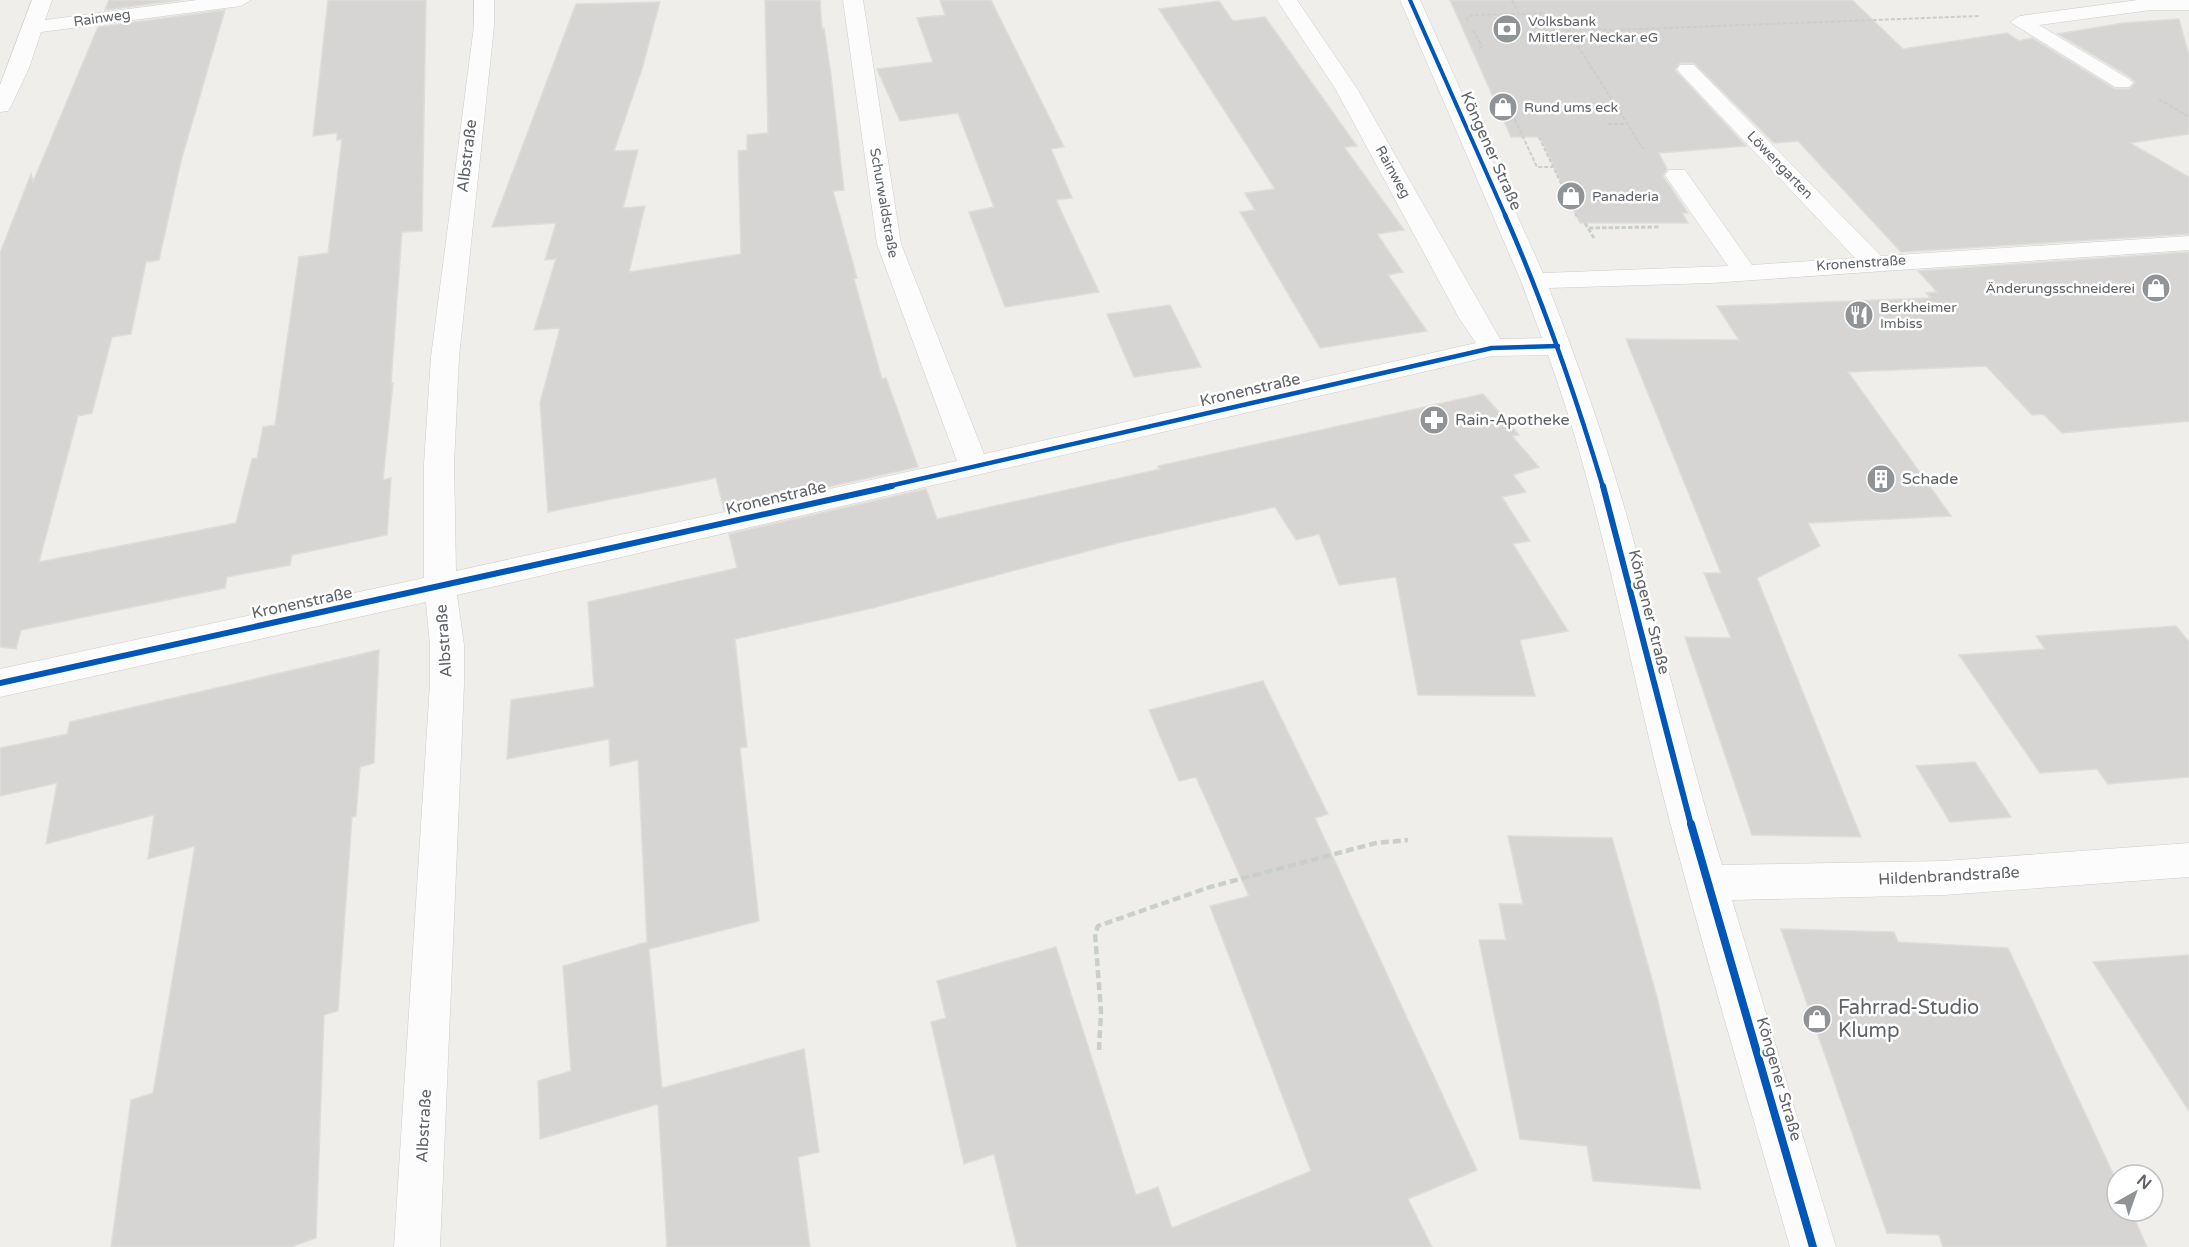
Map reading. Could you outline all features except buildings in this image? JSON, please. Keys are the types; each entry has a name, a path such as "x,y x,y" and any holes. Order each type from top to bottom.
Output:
{"street":[{"path":"0,106 20,68 42,0"},
{"name":"Rainweg","path":"34,27 241,0"},
{"name":"Albstraße","path":"417,1247 447,684 447,645 440,587 439,464 445,357 484,26 484,0"},
{"name":"Schurwaldstraße","path":"853,0 889,244 973,465"},
{"name":"Rainweg","path":"1287,0 1347,90 1472,318 1492,348"},
{"name":"Köngener Straße","path":"1410,0 1534,281 1558,346 1612,517 1674,766 1710,883 1813,1247"},
{"path":"2020,22 2151,4 2189,4"},
{"path":"2020,22 2122,83"},
{"name":"Löwengarten","path":"1687,69 1873,262"},
{"path":"1677,174 1745,272"},
{"path":"1808,226 1842,264"},
{"name":"Kronenstraße","path":"1534,281 1612,280 2189,243"},
{"name":"Kronenstraße","path":"0,683 440,587 1492,348 1558,346"},
{"name":"Hildenbrandstraße","path":"1710,883 1944,878 2189,861"}],"path":[{"path":"1512,0 1519,14"},
{"path":"1470,24 1467,18 1472,15 1542,14 1561,19 1644,152 1668,161 1677,174"},
{"path":"1567,28 1612,30 1997,16 2020,22"},
{"path":"1608,124 1626,124"},
{"path":"1524,137 1537,167 1552,167"},
{"path":"1539,137 1577,217"},
{"path":"1584,236 1593,235 1585,223"},
{"path":"1592,223 1594,228"},
{"path":"1588,228 1665,227"},
{"path":"1099,1050 1101,1011 1095,934 1098,926 1210,886 1376,843 1408,840"}],"cycle path":[{"path":"1410,0 1534,281 1570,378 1612,517 1674,766 1813,1247"},
{"path":"0,683 729,523 1492,348 1558,346"}],"place":[{"name":"Volksbank Mittlerer Neckar eG","path":"1507,29"},
{"name":"Rund ums eck","path":"1503,107"},
{"name":"Panaderia","path":"1571,196"},
{"name":"Änderungsschneiderei","path":"2156,288"},
{"name":"Berkheimer Imbiss","path":"1859,315"},
{"name":"Rain-Apotheke","path":"1434,420"},
{"name":"Schade","path":"1881,479"},
{"name":"Fahrrad-Studio Klump","path":"1817,1019"}]}
